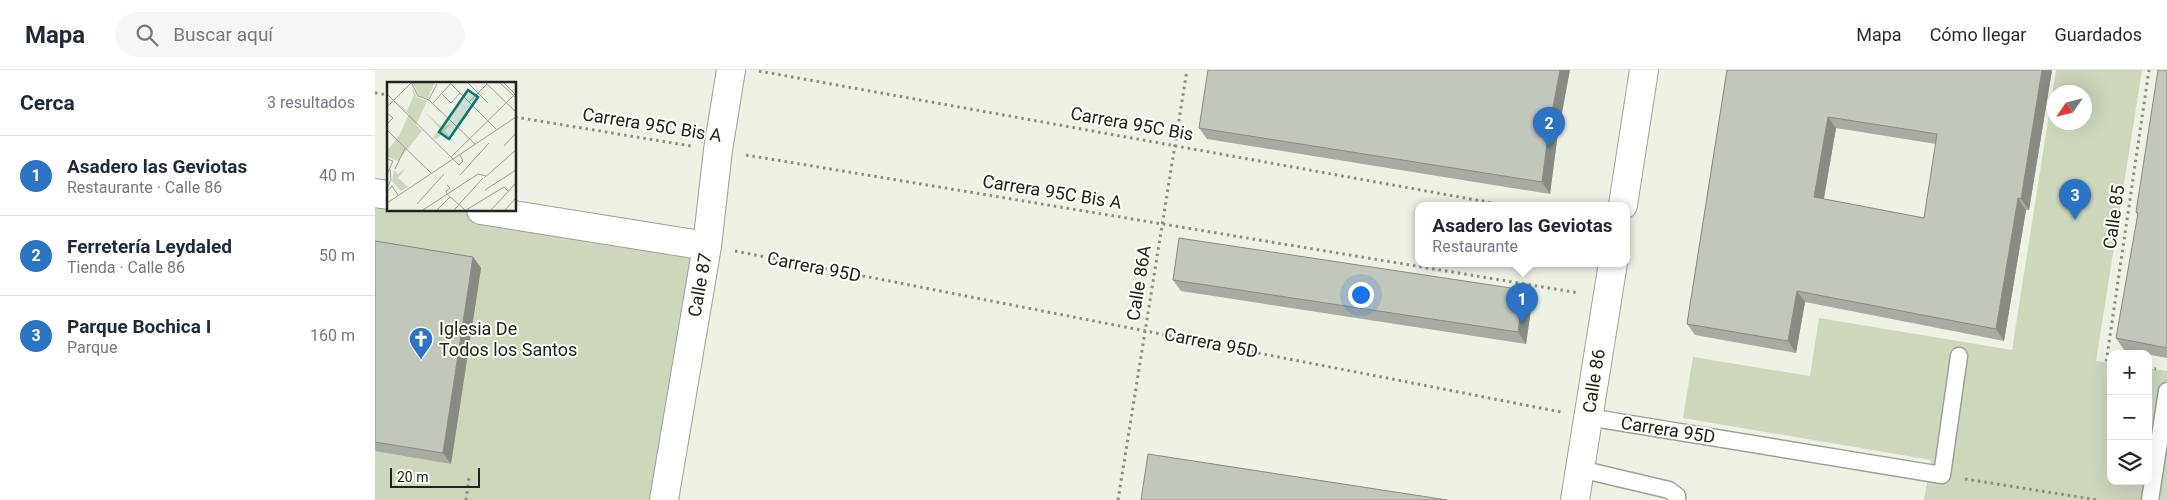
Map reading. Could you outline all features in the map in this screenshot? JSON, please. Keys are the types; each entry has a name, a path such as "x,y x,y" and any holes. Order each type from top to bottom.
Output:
{"street":[{"name":"Calle 87","path":"664,500 707,246 718,150 731,70"},
{"path":"1623,202 1644,70"},
{"path":"487,211 707,246"},
{"name":"Calle 86","path":"1575,500 1612,267"}],"lane":[{"path":"1942,475 1959,356"},
{"path":"2151,500 2167,391"},
{"name":"Carrera 95D","path":"1589,417 1942,475"},
{"path":"1580,469 1669,490 1677,496 1677,500"}],"path":[{"name":"Carrera 95C Bis","path":"756,70 1487,202"},
{"name":"Calle 86A","path":"1118,500 1187,70"},
{"name":"Calle 85","path":"2108,350 2149,70"},
{"name":"Carrera 95C Bis A","path":"516,116 1415,266"},
{"name":"Carrera 95D","path":"707,246 1589,417"},
{"name":"Carrera 95C Bis A","path":"1421,267 1584,294"},
{"path":"1942,475 2075,498 2098,500"},
{"path":"466,500 469,477"}],"green space":[{"path":"2056,70 2142,70 2096,361 2107,362 2107,485 2152,485 2152,369 2167,371 2167,500 1924,500 1931,460 1683,418 1693,357 1810,376 1819,318 2012,350 2047,127 2047,130 2092,130 2092,85 2054,85"},
{"path":"375,195 387,197 387,211 471,211 701,250 660,500 375,500"}],"building":[{"path":"1208,70 1560,70 1549,128 1542,182 1199,128"},
{"path":"1727,70 2042,70 2021,199 2018,198 1996,329 1797,291 1788,341 1687,324","holes":["1828,117 1937,134 1924,218 1814,197"]},
{"path":"2158,70 2167,70 2167,348 2116,338 2138,213 2136,212"},
{"path":"1179,238 1524,290 1518,332 1173,280"},
{"name":"Iglesia De Todos los Santos","path":"375,241 473,257 443,453 375,442"},
{"path":"1148,454 1447,500 1141,500"}],"place":[{"name":"Ferretería Leydaled","path":"1549,148"},
{"name":"Parque Bochica I","path":"2075,220"},
{"name":"Asadero las Geviotas","path":"1522,324"},
{"name":"Iglesia De Todos los Santos","path":"421,360"}]}
